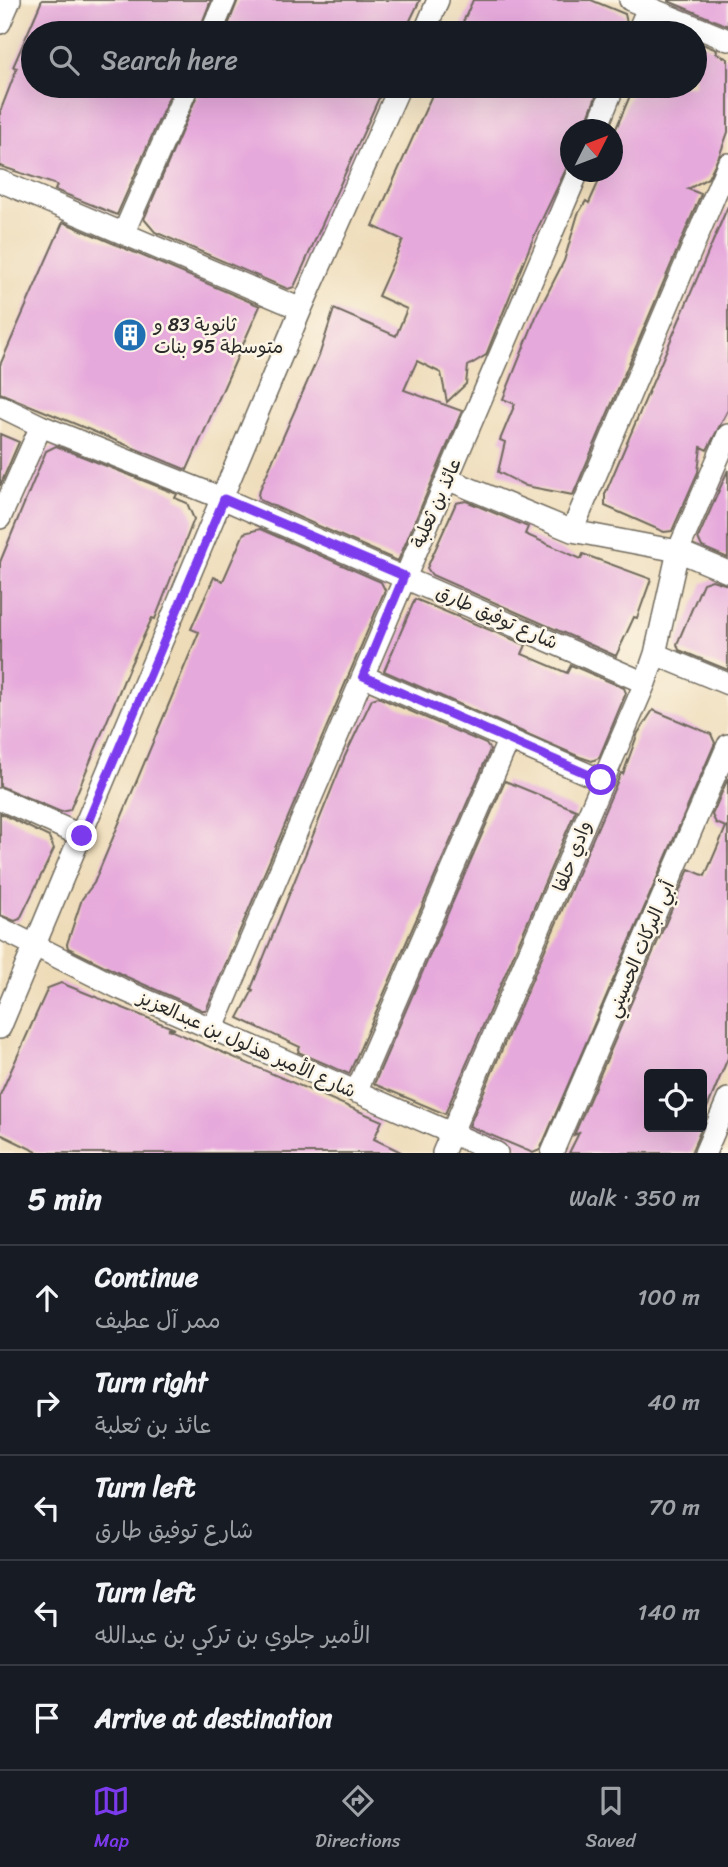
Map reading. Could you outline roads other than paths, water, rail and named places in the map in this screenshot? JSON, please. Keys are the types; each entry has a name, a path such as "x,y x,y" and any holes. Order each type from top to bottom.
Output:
{"street":[{"path":"0,23 10,0"},
{"path":"216,21 225,0"},
{"path":"429,21 438,0"},
{"path":"639,4 681,21"},
{"path":"707,32 728,40"},
{"path":"124,232 183,98"},
{"path":"0,1028 224,499 301,309 395,98"},
{"path":"600,119 609,98"},
{"path":"572,531 728,164"},
{"path":"0,181 301,309"},
{"name":"عائذ بن ثعلبة","path":"214,1028 574,182"},
{"name":"شارع توفيق طارق","path":"0,406 41,426 224,499 404,576 645,683"},
{"path":"0,518 41,426"},
{"name":"وادي حلفا","path":"447,1143 557,894 601,780 645,683 655,654 678,551 727,442"},
{"path":"447,479 572,531 678,551 728,572"},
{"path":"655,654 728,684"},
{"path":"363,676 601,780"},
{"path":"356,1092 509,739"},
{"name":"أبي البركات الحسيني","path":"552,1153 728,745"},
{"path":"0,799 82,836"},
{"name":"شارع الأمير هذلول بن عبدالعزيز","path":"0,928 121,989 356,1092 447,1143 497,1153"},
{"path":"705,1153 728,1098"}],"place":[{"name":"ثانوية 83 و متوسطة 95 بنات","path":"130,335"}]}
